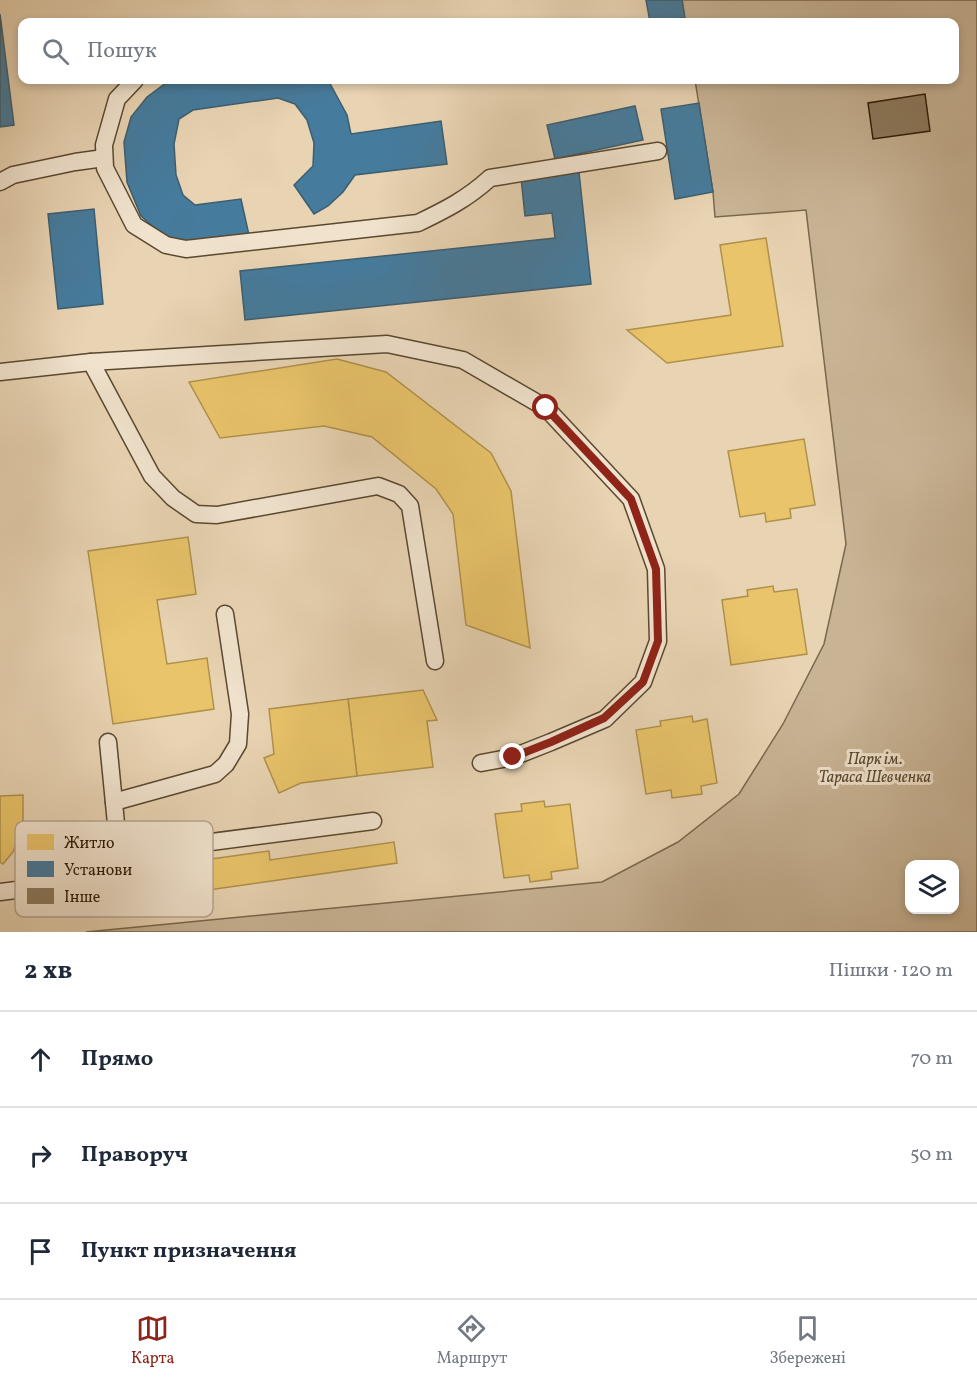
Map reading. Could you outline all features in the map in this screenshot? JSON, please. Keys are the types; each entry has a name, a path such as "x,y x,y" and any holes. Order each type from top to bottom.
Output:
{"lane":[{"path":"131,84 117,99 104,145 105,168 134,225 166,245 186,249 418,223 473,193 490,178 658,151"},
{"path":"0,182 13,175 104,158"},
{"path":"0,372 91,362 387,344 463,360 546,408 631,499 656,569 658,641 643,682 604,718 513,757 481,763"},
{"path":"91,362 152,476 173,498 196,514 217,515 378,486 399,494 410,506 435,661"},
{"path":"114,802 215,774 226,764 238,744 240,714 225,614"},
{"path":"108,742 116,821"},
{"path":"213,842 372,821"},
{"path":"0,892 15,890"}],"green space":[{"name":"Парк ім. Тараса Шевченка","path":"682,0 977,0 977,932 86,932 602,882 678,842 739,794 783,724 824,644 846,544 806,210 715,217 696,84 959,84 959,18 684,18"}],"building: Житло":[{"path":"766,238 783,346 667,363 627,330 731,315 720,245"},
{"path":"337,359 386,372 491,453 511,491 530,648 466,625 453,514 436,489 372,437 324,426 220,438 189,382"},
{"path":"804,439 815,505 790,509 791,518 766,522 765,513 740,517 728,451"},
{"path":"188,537 196,594 157,600 167,664 207,658 214,709 113,724 88,551"},
{"path":"773,586 774,592 797,589 807,654 731,665 722,600 748,596 747,590"},
{"path":"423,690 437,720 427,721 433,767 357,776 348,699"},
{"path":"348,699 357,776 301,783 279,793 264,758 274,754 269,709"},
{"path":"692,716 693,722 707,719 717,783 701,786 702,794 672,798 671,790 646,794 636,730 661,726 660,721"},
{"path":"23,795 23,821 15,821 15,846 3,864 0,862 0,796"},
{"path":"544,801 545,807 570,804 578,868 551,872 552,879 530,882 529,875 504,878 495,814 522,811 521,804"},
{"path":"394,842 397,863 213,889 213,859 269,851 270,860"}],"building: Установи":[{"path":"646,0 682,0 685,18 649,18"},
{"path":"0,14 14,125 0,127"},
{"path":"165,84 330,84 347,115 351,134 441,121 447,164 355,175 343,192 328,206 314,214 294,185 313,166 314,143 307,120 295,104 278,98 193,110 179,119 174,144 176,175 183,195 195,205 241,199 249,235 186,244 167,239 141,216 127,182 124,142 131,117 147,97"},
{"path":"699,103 713,192 675,199 661,109"},
{"path":"635,106 643,140 555,159 547,125"},
{"path":"579,172 591,284 245,320 240,271 555,238 552,213 525,216 521,178"},
{"path":"94,209 103,304 58,309 48,214"}],"building: Інше":[{"path":"925,94 930,131 873,139 868,103"}],"route":[{"path":"513,757 604,718 643,682 658,641 656,569 631,499 546,408"}]}
